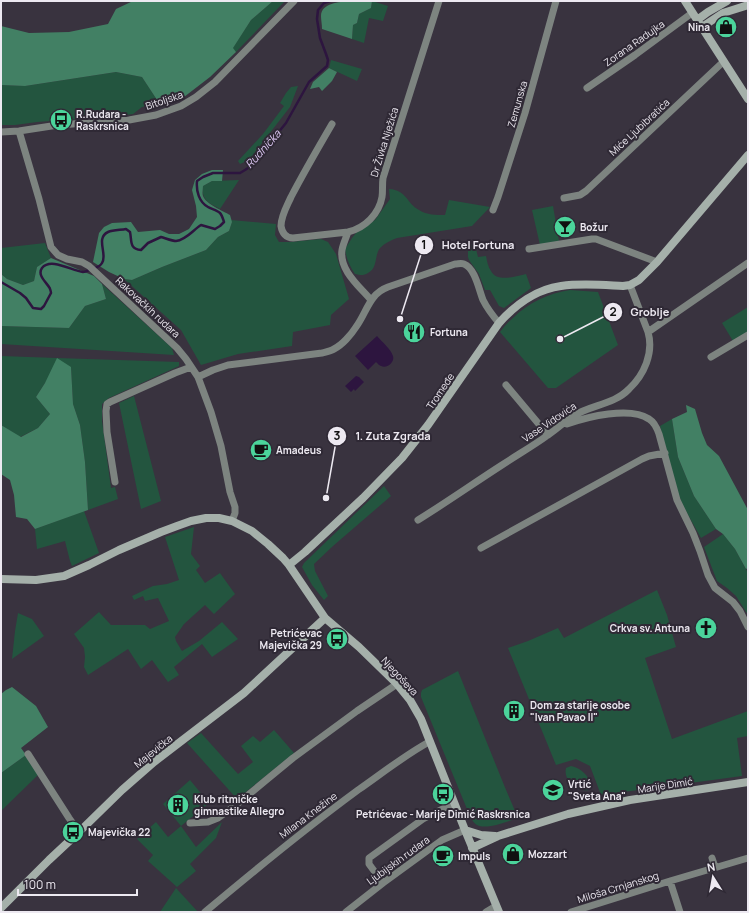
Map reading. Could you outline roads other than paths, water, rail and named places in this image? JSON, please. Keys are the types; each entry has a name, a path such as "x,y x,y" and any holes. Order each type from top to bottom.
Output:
{"street":[{"name":"Bitoljska","path":"1,132 20,131 58,125 129,120 156,115 189,102 215,82 294,1"},
{"name":"Dr Živka Nježića","path":"332,124 297,186 283,216 281,228 287,237 293,238 348,232 361,228 377,211 383,190 383,178 439,1"},
{"name":"Zemunska","path":"493,210 525,112 556,1"},
{"path":"685,1 748,99"},
{"path":"697,20 727,1"},
{"path":"697,20 748,5"},
{"name":"Zorana Radujka","path":"587,88 635,55 697,20"},
{"name":"Miće Ljubibratića","path":"564,198 580,195 586,191 723,62"},
{"name":"Rakovačkih rudara","path":"20,131 51,247 55,253 67,259 82,262 90,266 177,348 198,377 212,412 221,446 230,492 235,507 235,513 232,521"},
{"path":"630,285 638,280 657,262 748,155"},
{"path":"348,232 342,250 344,266 348,274 371,300"},
{"path":"529,249 596,239 657,262"},
{"path":"648,332 748,263"},
{"path":"198,377 228,365 322,353 334,349 349,337 371,300 382,289 455,264 466,265 471,270 476,279 483,300 499,323"},
{"name":"Tromeđe","path":"289,565 363,498 402,458 428,425 499,323 507,314 534,294 555,287 578,285 630,285"},
{"name":"Vase Vidovića","path":"418,520 548,435 577,414 616,398 629,390 646,366 650,345 648,332 630,285"},
{"path":"711,356 748,335"},
{"path":"115,482 107,432 106,404 191,367"},
{"path":"506,385 548,435"},
{"path":"560,426 596,415 626,413 639,414 648,418 655,424 665,453 677,500 693,533 708,575 715,588 733,602 740,611 748,627"},
{"path":"481,548 642,459 648,456 665,453"},
{"name":"Njegoševa","path":"1,579 36,580 64,576 161,532 191,521 206,518 218,518 232,521 252,531 268,544 289,565 325,618 359,647 397,684 415,707 498,909"},
{"name":"Majevička","path":"1,908 137,776 244,693 325,618"},
{"path":"190,823 208,822 218,818 299,754 397,684"},
{"name":"Milana Knežine","path":"205,912 273,855 331,810 381,774 430,742"},
{"path":"28,754 79,832"},
{"name":"Marije Dimić","path":"472,848 498,836 568,814 605,805 748,782"},
{"path":"383,883 369,864 369,858 423,819 454,803"},
{"path":"465,830 481,835 498,836"},
{"name":"Ljubijskih rudara","path":"346,912 442,840 465,830"},
{"path":"712,858 715,867"},
{"name":"Miloša Crnjanskog","path":"571,912 748,858"},
{"name":"Miloša Crnjanskog","path":"670,881 680,912"},
{"path":"486,912 498,909"}],"waterway":[{"name":"Rudnička","path":"1,282 20,293 26,298 33,308 41,309 51,293 41,276 42,268 46,265 56,264 83,272 99,266 104,256 102,238 108,232 126,229 130,232 131,241 134,248 141,250 148,243 161,237 176,241 186,237 201,225 215,229 220,226 224,222 221,215 219,212 208,207 202,202 197,189 197,181 213,173 240,173 245,170 251,166 286,123 309,82 327,66 328,60 320,38 317,19 318,10 324,3 330,1"}],"place":[{"name":"Nina","path":"726,27"},
{"name":"R.Rudara - Raskrsnica","path":"61,120"},
{"name":"Božur","path":"565,227"},
{"name":"Hotel Fortuna","path":"400,319"},
{"name":"Fortuna","path":"414,332"},
{"name":"Groblje","path":"560,339"},
{"name":"Amadeus","path":"261,450"},
{"name":"1. Zuta Zgrada","path":"326,498"},
{"name":"Crkva sv. Antuna","path":"706,628"},
{"name":"Petrićevac Majevička 29","path":"337,639"},
{"name":"Dom za starije osobe \"Ivan Pavao II\"","path":"514,711"},
{"name":"Vrtić \"Sveta Ana\"","path":"553,790"},
{"name":"Petrićevac - Marije Dimić Raskrsnica","path":"443,794"},
{"name":"Klub ritmičke gimnastike Allegro","path":"178,805"},
{"name":"Majevička 22","path":"73,832"},
{"name":"Mozzart","path":"513,854"},
{"name":"Impuls","path":"443,856"}]}
